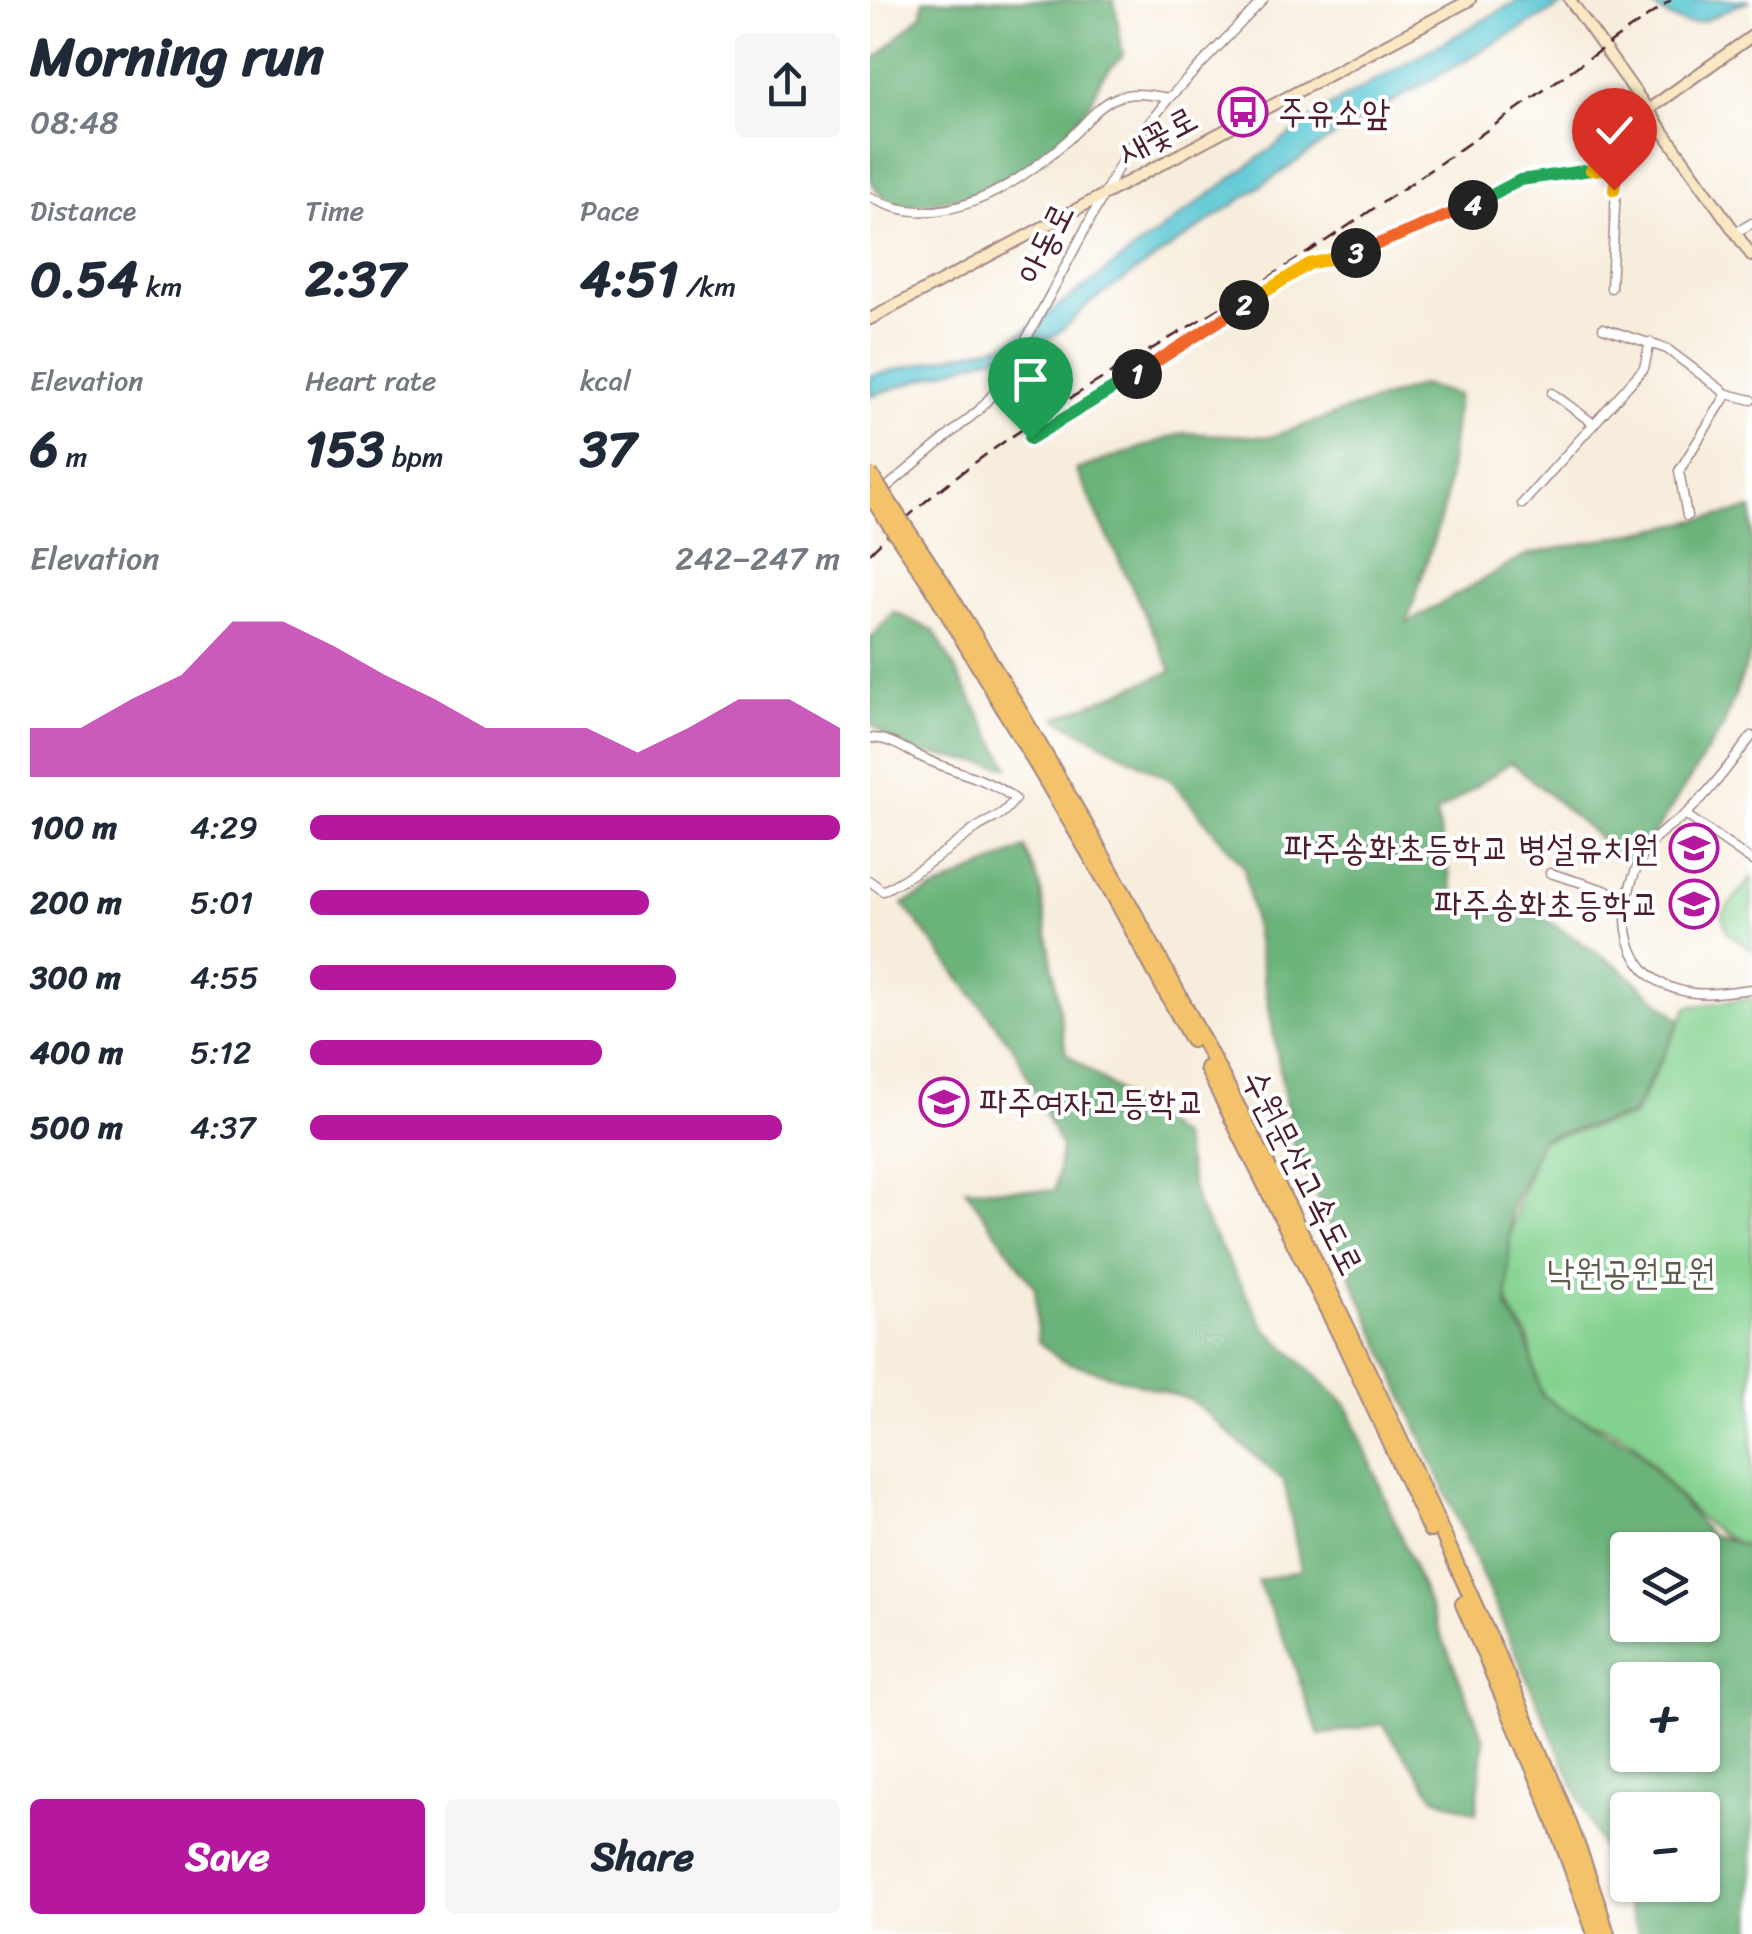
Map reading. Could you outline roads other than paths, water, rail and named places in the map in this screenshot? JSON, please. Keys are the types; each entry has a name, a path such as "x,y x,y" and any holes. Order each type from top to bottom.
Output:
{"highway":[{"name":"수원문산고속도로","path":"870,474 1091,833 1286,1200 1419,1480 1513,1694 1607,1934"},
{"name":"수원문산고속도로","path":"870,498 936,583 1204,1062 1344,1343 1510,1713 1596,1934"}],"street":[{"name":"아동로","path":"870,498 978,410 1020,355 1098,198 1126,151 1169,98 1263,0"},
{"name":"새꽃로","path":"870,319 1470,0"},
{"path":"1572,3 1752,256"},
{"path":"1649,109 1752,36"},
{"path":"870,197 884,205 939,209 990,196 1035,168 1108,102 1146,94 1169,98"},
{"path":"1030,439 1309,264 1356,253 1506,191 1520,180 1617,168 1663,130"},
{"path":"1611,288 1617,168"},
{"path":"1735,233 1752,223"},
{"path":"1603,328 1667,349 1727,394 1752,400"},
{"path":"1522,504 1644,368 1650,342"},
{"path":"1552,393 1594,424"},
{"path":"1686,516 1679,471 1727,394"},
{"path":"1752,736 1686,815 1670,824 1651,844 1628,897 1625,932 1640,968 1651,978 1683,992 1752,989"},
{"path":"870,738 881,738 923,758 977,776 1015,799 1000,820 975,828 935,863 882,891 870,882"},
{"path":"1686,815 1752,861"},
{"path":"1550,873 1628,897"}],"water":[{"path":"1519,0 1571,0 1341,131 1087,305 1045,341 870,396 870,376 1004,344 1325,109"},
{"path":"1646,0 1751,0 1708,19 1687,23 1662,13"}],"railway":[{"path":"870,553 958,475 1005,441 1307,253 1671,0"}],"place":[{"name":"주유소앞","path":"1243,112"},
{"name":"파주송화초등학교 병설유치원","path":"1694,848"},
{"name":"파주송화초등학교","path":"1694,904"},
{"name":"파주여자고등학교","path":"944,1102"}],"park label":[{"name":"낙원공원묘원","path":"1631,1272"}]}
